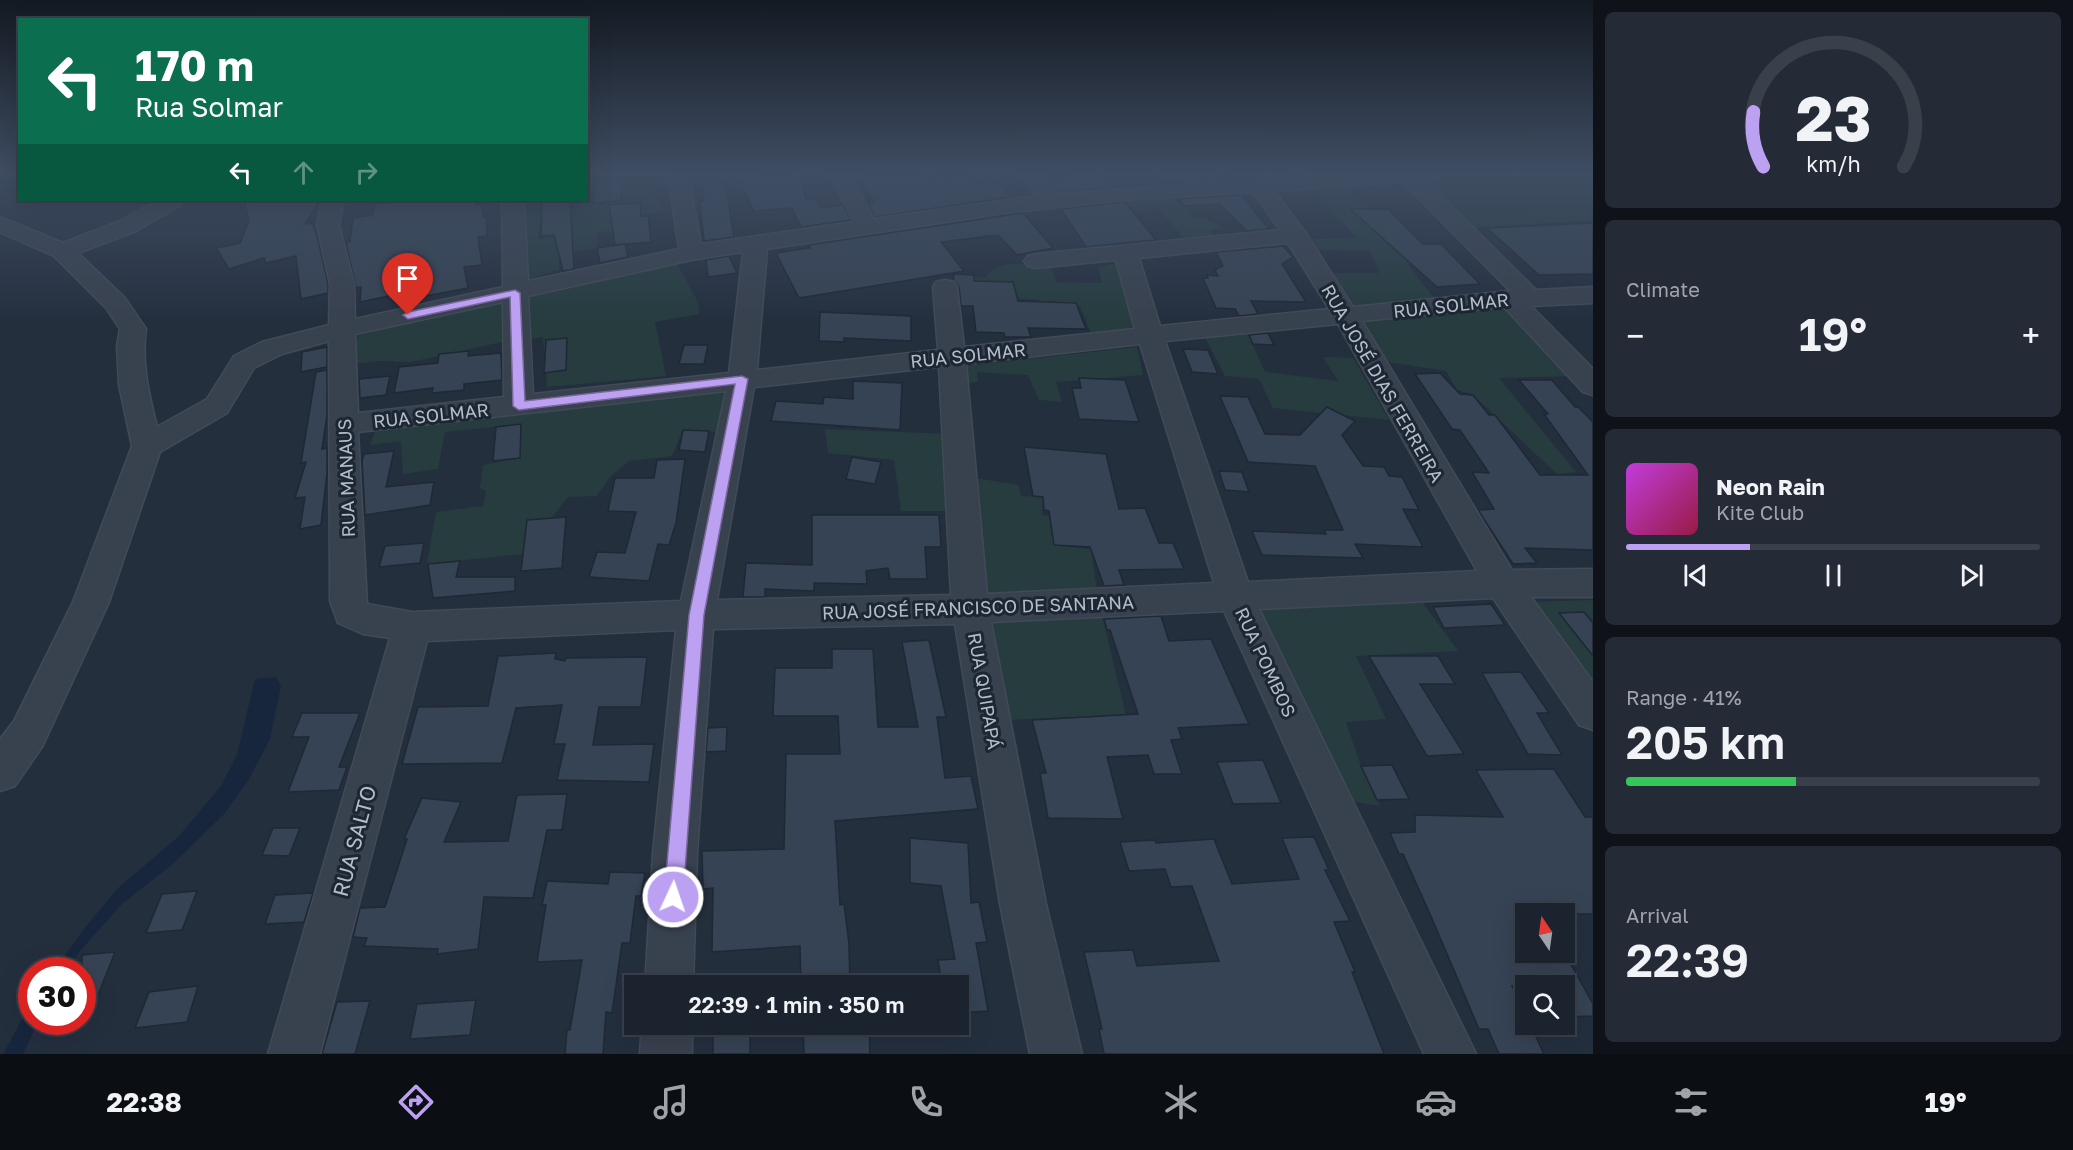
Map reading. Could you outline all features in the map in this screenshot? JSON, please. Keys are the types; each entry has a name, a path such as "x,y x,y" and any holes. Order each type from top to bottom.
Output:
{"street":[{"path":"62,251 133,223"},
{"name":"RUA MANAUS","path":"328,223 342,284 348,601 351,613 363,619"},
{"path":"513,223 519,406"},
{"path":"686,223 691,253"},
{"path":"147,446 217,406 244,362 272,348 344,329 691,253 888,223"},
{"name":"RUA JOSÉ DIAS FERREIRA","path":"1286,223 1346,316 1502,584 1593,713"},
{"path":"1452,223 1520,298 1593,386"},
{"path":"0,224 62,251 116,303 134,329 130,346 133,385 147,446 91,602 28,734 0,772"},
{"path":"1036,261 1295,235"},
{"path":"669,975 675,853 696,615 742,379 756,242"},
{"name":"RUA POMBOS","path":"1126,253 1150,335 1236,598 1450,1054"},
{"name":"RUA QUIPAPÁ","path":"945,287 970,609 1023,904 1056,1054"},
{"name":"RUA SOLMAR","path":"343,424 1150,335 1520,298 1593,295"},
{"name":"RUA JOSÉ FRANCISCO DE SANTANA","path":"363,619 412,627 696,615 970,609 1502,584 1593,583"},
{"name":"RUA SALTO","path":"294,1054 412,627"},
{"path":"666,1054 667,1035"}],"green space":[{"path":"522,223 540,223 538,239 573,235 572,223 620,223 613,232 598,233 597,248 559,255 559,270 528,279"},
{"path":"1171,223 1215,223 1222,227 1210,231 1215,237 1186,240"},
{"path":"1343,223 1376,223 1393,244 1423,263 1407,264 1434,298 1354,309 1330,273 1380,273 1370,251 1318,250 1313,239 1357,238"},
{"path":"1470,223 1546,223 1475,228"},
{"path":"675,260 698,302 699,314 655,322 666,376 547,387 543,337 522,340 522,295"},
{"path":"1117,263 1135,332 1092,336 1080,306 1044,304 1038,300 975,296 974,277 985,278 991,271 1006,265 1051,266 1056,282 1102,283 1098,267"},
{"path":"509,299 511,340 411,362 380,361 352,364 359,330"},
{"path":"1507,305 1574,376 1499,378 1576,472 1557,474 1473,395 1457,390 1446,371 1382,361 1358,320"},
{"path":"1247,332 1265,372 1338,381 1323,357 1353,358 1389,420 1273,408 1259,379 1225,376 1205,337"},
{"path":"1137,347 1143,375 1056,382 1062,402 1039,400 1028,375 977,372 978,382 967,383 966,366"},
{"path":"728,387 719,432 683,430 672,456 629,461 609,478 597,496 568,497 523,554 427,564 436,512 483,506 486,491 480,488 483,465 520,458 521,424 445,432 438,469 403,474 401,441 370,445 376,429"},
{"path":"825,429 947,434 950,511 901,511 894,460 828,453"},
{"path":"974,478 1019,485 1021,496 1043,497 1042,515 1049,516 1054,545 1091,549 1097,591 986,593"},
{"path":"1421,600 1458,651 1356,656 1386,719 1346,722 1361,766 1380,806 1349,801 1254,609"},
{"path":"1593,600 1593,696 1528,602"},
{"path":"1101,611 1126,715 1005,720 982,620"}],"water":[{"path":"276,677 281,686 270,739 248,781 224,814 174,863 122,904 76,957 64,957 117,889 179,836 221,786 237,755 255,679"},
{"path":"18,1026 18,1035 32,1035 23,1054 3,1054"}],"building":[{"path":"248,223 312,223 318,239 328,293 301,299 296,256 266,263 264,258 229,269 216,248 240,243"},
{"path":"352,223 486,223 487,236 478,237 482,265 464,267 468,288 404,300 403,293 360,302 361,287 356,288 346,243 350,242"},
{"path":"541,223 571,223 574,269 563,271 554,235 541,236"},
{"path":"612,223 649,223 651,242 615,245"},
{"path":"702,223 732,223 734,237 704,241"},
{"path":"799,223 828,223 801,227"},
{"path":"955,223 1032,223 1053,248 1017,255 998,235 941,242 964,271 799,298 776,253 810,248 809,245"},
{"path":"1070,223 1142,223 1156,240 1086,247"},
{"path":"1239,223 1264,223 1269,229 1247,231"},
{"path":"1366,223 1402,223 1423,244 1441,244 1480,284 1437,287"},
{"path":"1593,223 1593,274 1539,275 1487,228"},
{"path":"625,244 628,257 600,263 597,248"},
{"path":"1283,246 1293,257 1282,264 1306,302 1251,301 1258,314 1239,316 1235,309 1216,308 1203,278 1208,278 1207,275 1218,276 1215,270 1223,266 1216,252"},
{"path":"729,256 737,273 708,277 706,260"},
{"path":"953,274 974,275 974,281 1013,282 1018,301 1076,303 1086,329 1028,328 1031,337 1005,337 1004,333 976,332 973,306 961,306 959,287"},
{"path":"820,312 911,316 911,341 844,338 844,342 819,341"},
{"path":"1268,333 1274,345 1253,344 1249,335"},
{"path":"567,338 566,370 544,373 546,340"},
{"path":"684,345 708,345 704,364 679,364"},
{"path":"327,347 327,367 301,372 302,352"},
{"path":"1183,349 1208,350 1218,374 1192,372"},
{"path":"469,351 468,356 501,353 502,380 464,384 464,390 432,393 433,388 394,393 399,367 438,363 439,354"},
{"path":"327,370 327,415 322,449 327,448 327,473 321,525 300,529 305,497 295,498 306,462 301,463 316,372"},
{"path":"1440,373 1460,394 1473,395 1489,415 1495,415 1540,475 1588,475 1544,414 1548,414 1519,380 1552,380 1575,407 1578,407 1593,422 1593,550 1525,548 1537,563 1513,564 1478,510 1494,509 1472,472 1489,473 1460,430 1452,429 1415,374"},
{"path":"390,376 386,395 360,398 359,379"},
{"path":"1079,378 1125,380 1139,422 1079,419 1072,388 1081,388"},
{"path":"853,381 902,383 900,430 771,421 776,401 823,404 824,397 853,399"},
{"path":"1220,396 1248,397 1265,434 1300,435 1327,407 1355,421 1342,435 1363,466 1384,467 1389,476 1402,477 1419,510 1403,509 1423,547 1355,544 1363,558 1262,555 1252,531 1326,534 1324,530 1343,530 1315,466 1248,462"},
{"path":"521,424 520,458 493,461 496,427"},
{"path":"683,430 709,431 705,452 679,450"},
{"path":"1024,447 1106,454 1119,509 1145,508 1159,543 1173,543 1184,569 1119,570 1124,585 1104,586 1090,547 1054,545 1049,511 1044,510 1043,497 1033,496"},
{"path":"394,451 386,487 434,482 430,505 365,515 362,461 364,454"},
{"path":"852,457 881,462 875,484 846,479"},
{"path":"685,459 676,523 669,545 658,544 649,581 589,577 597,552 625,553 636,512 608,511 615,478 654,478 657,460"},
{"path":"1219,471 1242,472 1249,492 1225,490"},
{"path":"812,515 939,515 941,547 925,547 927,579 890,579 888,568 866,571 867,584 814,583 814,591 765,589 765,597 743,597 746,563 812,565"},
{"path":"566,517 562,568 521,571 527,520"},
{"path":"424,543 420,563 379,567 385,546"},
{"path":"460,561 456,577 515,577 515,591 433,598 428,564"},
{"path":"1491,604 1505,625 1444,628 1433,607"},
{"path":"1584,612 1593,623 1593,656 1559,613"},
{"path":"1161,616 1169,641 1211,639 1249,724 1178,728 1182,739 1171,740 1182,774 1154,774 1148,755 1107,757 1123,819 1048,818 1040,773 1046,773 1032,720 1138,714 1110,630 1107,630 1104,619"},
{"path":"929,640 946,717 937,717 945,778 971,776 978,809 835,821 840,905 844,904 850,975 801,975 800,946 712,952 713,888 703,889 702,851 784,849 786,754 840,754 838,716 773,716 775,668 832,668 832,649 873,649 878,727 918,727 902,642"},
{"path":"556,653 555,659 565,661 566,658 647,657 641,707 599,707 593,745 654,744 649,782 557,780 565,744 554,744 562,705 516,708 502,763 402,764 418,707 488,706 498,656"},
{"path":"1369,656 1438,656 1455,684 1420,684 1464,754 1427,756"},
{"path":"1521,672 1549,713 1537,713 1562,755 1528,754 1482,673"},
{"path":"302,713 360,713 339,767 347,767 339,790 288,792 309,737 292,737"},
{"path":"727,727 726,751 706,752 708,728"},
{"path":"1263,760 1281,803 1233,804 1217,762"},
{"path":"1392,765 1409,799 1377,800 1361,766"},
{"path":"1554,769 1585,817 1593,817 1593,914 1575,914 1575,903 1515,903 1515,963 1570,963 1593,1004 1593,1016 1575,1017 1575,975 1515,975 1515,986 1512,986 1515,992 1515,1035 1535,1035 1544,1054 1499,1054 1488,1029 1479,1029 1403,854 1399,854 1390,833 1415,832 1415,815 1503,817 1476,770"},
{"path":"567,794 562,830 547,830 533,898 484,897 478,949 437,954 438,949 364,946 367,938 353,937 360,908 385,907 407,839 404,839 422,798 461,802 444,842 508,841 517,795"},
{"path":"273,828 300,828 289,856 262,855"},
{"path":"1314,837 1329,870 1325,870 1350,921 1334,922 1355,972 1352,972 1384,1054 1104,1054 1099,1029 1102,1029 1084,952 1133,950 1137,966 1219,961 1192,886 1171,887 1165,869 1129,871 1120,842 1155,840 1156,843 1214,839 1232,884 1299,879 1282,838"},
{"path":"910,838 968,843 971,903 979,902 987,942 976,943 988,1011 969,1012 969,975 940,975 938,960 955,959 941,886 910,883"},
{"path":"610,872 645,873 641,896 636,896 630,943 622,943 612,1013 606,1012 603,1054 565,1054 567,1030 570,1030 582,960 537,962 546,905 542,905 547,881 608,884"},
{"path":"197,891 182,930 146,933 162,894"},
{"path":"313,893 304,922 265,924 275,895"},
{"path":"115,952 98,995 96,995 96,957 82,957 82,955"},
{"path":"198,986 187,1022 135,1028 149,992"},
{"path":"476,1000 470,1035 410,1039 417,1004"},
{"path":"370,1001 355,1054 322,1054 337,1002"},
{"path":"713,1035 750,1035 750,1054 713,1054"},
{"path":"803,1035 869,1035 870,1054 804,1054"}],"route":[{"path":"408,315 515,293 519,406 742,379 696,615 673,897"}]}
